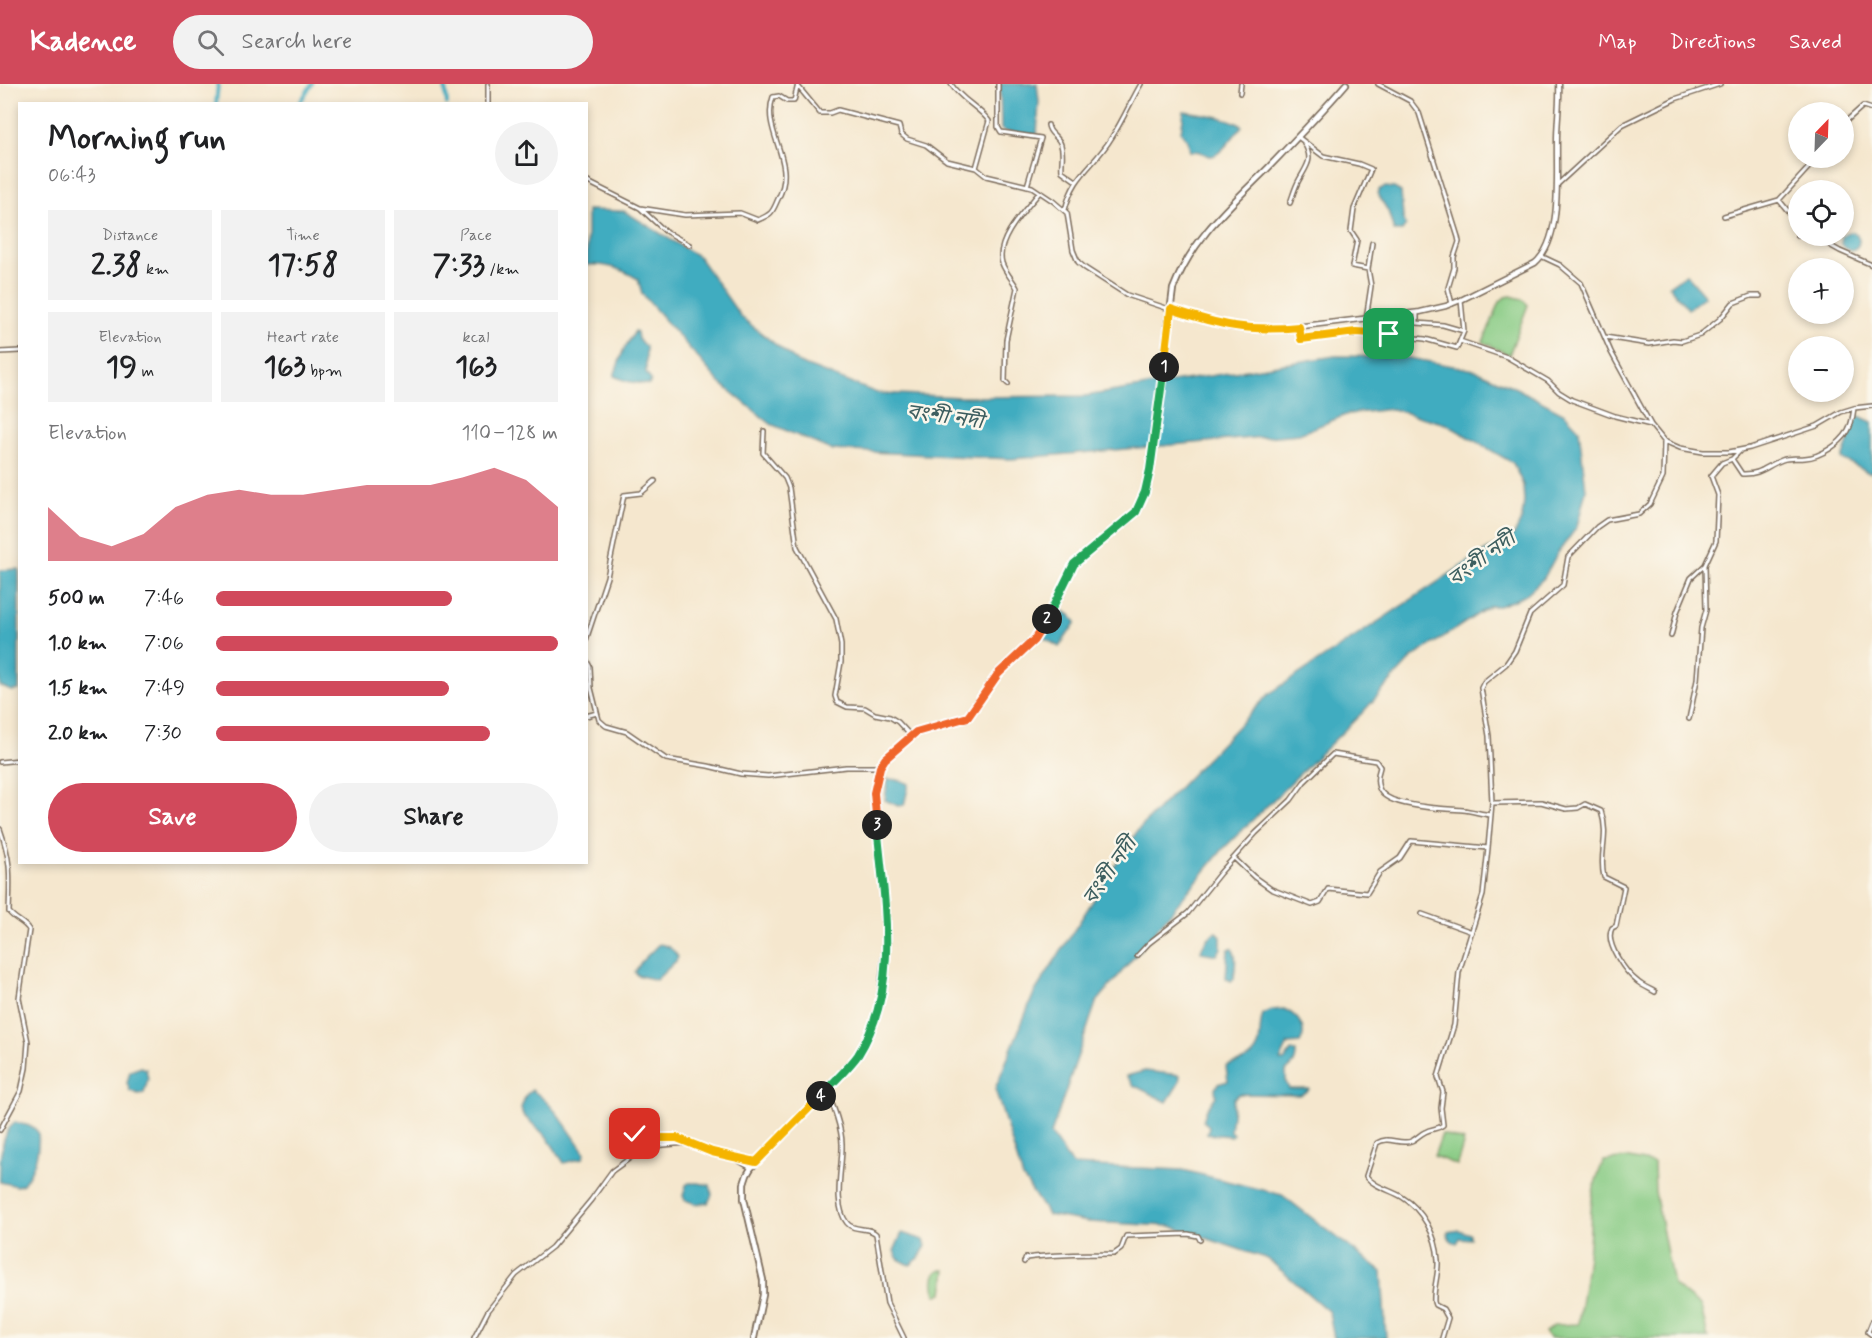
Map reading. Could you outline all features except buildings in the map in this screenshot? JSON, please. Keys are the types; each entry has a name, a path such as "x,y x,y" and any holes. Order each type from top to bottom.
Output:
{"main road":[{"path":"754,1338 763,1295 763,1280 744,1199 744,1184 750,1168 857,1056 869,1035 879,1008 886,937 874,793 880,767 885,759 916,732 968,717 998,674 1034,640 1045,624 1074,564 1136,512 1145,492 1150,470 1173,289 1191,251 1207,229 1298,137 1346,84"}],"street":[{"path":"488,84 488,102"},
{"path":"797,84 820,113 838,110 890,122 898,126 907,139 926,146 947,161 976,168 986,176 1027,186 1065,210"},
{"path":"640,208 685,215 740,213 758,220 771,214 785,186 782,153 772,127 769,109 773,97 778,96 791,103 794,101 797,84"},
{"path":"951,84 989,121 976,168"},
{"path":"998,84 998,127 1001,132 1041,138 1027,186"},
{"path":"1141,84 1111,139 1076,181 1069,194 1065,210 1071,230 1073,250 1078,262 1127,295 1230,327 1263,329 1417,313 1461,300 1543,257 1552,231 1557,185 1559,84"},
{"path":"1239,93 1240,84"},
{"path":"1378,84 1413,103 1422,123 1459,242 1449,288 1452,303"},
{"path":"1557,185 1622,125 1675,99 1720,84"},
{"path":"1854,114 1863,106 1872,109"},
{"path":"1048,124 1049,131 1062,147 1062,171 1076,181"},
{"path":"1298,137 1323,156 1371,169 1354,209 1351,231 1357,240 1352,266 1368,269"},
{"path":"1290,203 1299,179 1309,163 1309,155 1303,141"},
{"path":"1724,216 1779,200 1808,168"},
{"path":"588,182 640,208 665,231 690,245"},
{"path":"1008,384 1005,381 1006,340 1017,288 1002,262 1001,254 1010,229 1039,193"},
{"path":"1779,200 1788,212"},
{"path":"1366,319 1371,286 1368,269 1372,243"},
{"path":"1831,246 1872,265"},
{"path":"1543,257 1560,265 1581,283 1611,352 1651,425 1664,441 1680,448 1703,452 1741,450 1808,429 1841,412 1872,406"},
{"path":"1605,337 1649,344 1673,340 1682,341 1700,335 1720,319 1733,303 1751,296 1760,296"},
{"path":"1299,327 1301,339 1356,332 1418,338 1457,348 1464,331 1461,300"},
{"path":"1417,313 1417,322 1443,325 1464,331"},
{"path":"1460,341 1507,357 1548,381 1558,392 1572,400 1615,416 1651,425"},
{"path":"0,352 18,351"},
{"path":"1732,459 1742,474 1754,475 1791,457 1806,458 1823,454 1846,434 1850,428 1854,408"},
{"path":"764,432 763,453 785,478 789,488 797,547 836,619 842,662 835,696 837,702 847,707 865,708 875,714 890,717 911,736"},
{"path":"1442,1338 1448,1318 1445,1311 1434,1302 1438,1259 1431,1232 1419,1210 1410,1202 1372,1182 1366,1176 1377,1143 1383,1139 1405,1143 1426,1131 1443,1125 1441,1107 1443,1092 1438,1077 1454,1025 1459,972 1483,895 1491,815 1489,736 1481,691 1483,685 1506,664 1515,651 1530,614 1563,585 1568,557 1597,527 1607,520 1639,513 1650,504 1664,477 1664,441"},
{"path":"1671,636 1677,612 1691,578 1705,565 1716,541 1719,509 1717,487 1711,476 1722,463 1732,459 1741,450"},
{"path":"588,634 607,577 624,495 641,493 655,481"},
{"path":"1689,719 1697,680 1701,628 1706,610 1705,565"},
{"path":"588,663 598,720 606,726 627,732 666,759 741,774 768,776 846,767 880,767"},
{"path":"588,715 597,712"},
{"path":"1137,956 1149,943 1188,914 1256,833 1291,800 1304,782 1333,754 1376,761 1380,767 1377,777 1379,788 1388,798 1443,810 1465,810 1491,815"},
{"path":"0,762 18,760"},
{"path":"1492,803 1541,802 1566,809 1578,808 1585,804 1601,811 1606,831 1602,871 1604,877 1624,887 1617,923 1609,933 1610,941 1622,964 1638,982 1655,993"},
{"path":"0,829 8,851 11,873 9,912 29,930 20,998 28,1042 26,1068 21,1091 0,1130"},
{"path":"1234,858 1254,878 1271,890 1312,905 1320,902 1328,889 1367,893 1380,872 1404,854 1411,842 1488,848"},
{"path":"1422,914 1472,932"},
{"path":"825,1090 832,1100 842,1134 840,1183 842,1213 852,1227 872,1230 876,1234 887,1303 904,1338"},
{"path":"627,1133 640,1138 677,1138 734,1158 756,1162"},
{"path":"620,1146 632,1144 640,1138"},
{"path":"474,1338 488,1311 516,1275 552,1247 612,1171 641,1150 652,1146 687,1143"},
{"path":"734,1158 750,1168"},
{"path":"1024,1262 1026,1258 1038,1256 1114,1254 1121,1249 1126,1236 1188,1234 1198,1236 1200,1239"},
{"path":"1872,1322 1868,1332 1872,1335"}],"green space":[{"path":"1505,297 1522,299 1528,305 1509,355 1483,342 1500,302"},
{"path":"1442,1134 1464,1141 1457,1165 1434,1156"},
{"path":"1629,1158 1654,1163 1655,1192 1673,1284 1701,1307 1708,1338 1549,1338 1545,1332 1555,1325 1578,1324 1587,1264 1592,1202 1599,1172 1604,1161"},
{"path":"939,1270 946,1270 943,1293 936,1295 934,1278"}],"water":[{"path":"1000,84 1037,84 1039,101 1037,135 1001,129"},
{"path":"1184,111 1223,118 1242,126 1214,156 1190,152 1188,141 1181,132"},
{"path":"1386,187 1401,192 1403,218 1406,225 1402,231 1394,231 1388,211 1377,193"},
{"name":"বংশী নদী","path":"588,210 624,211 699,257 741,317 799,363 877,393 961,397 1085,396 1335,356 1403,357 1475,370 1518,389 1565,414 1579,429 1586,490 1577,527 1557,554 1544,578 1524,596 1499,606 1490,606 1413,657 1362,713 1223,849 1096,1003 1051,1134 1072,1165 1183,1170 1282,1195 1382,1272 1386,1338 1334,1338 1329,1312 1268,1259 1170,1226 1088,1222 1048,1215 1023,1178 995,1089 1034,993 1138,830 1269,694 1480,554 1514,535 1522,518 1524,501 1523,485 1513,463 1446,424 1392,409 1348,414 1299,434 1011,459 831,450 771,424 720,383 642,294 638,279 626,272 601,265 588,265"},
{"path":"1854,233 1858,237 1857,248 1850,250 1843,248 1842,246 1854,246"},
{"path":"1686,274 1705,296 1688,309 1669,286"},
{"path":"635,331 638,339 646,347 646,373 651,380 649,385 626,381 614,376 623,351"},
{"path":"1859,416 1872,422 1872,472 1869,473 1842,459"},
{"path":"18,569 18,690 11,691 0,686 0,570"},
{"path":"1056,606 1076,622 1059,647 1041,636"},
{"path":"888,779 900,780 909,784 904,805 898,806 885,800"},
{"path":"1217,932 1221,937 1221,948 1217,955 1201,952 1207,940"},
{"path":"659,944 667,946 674,952 678,957 676,961 656,980 637,975 635,972 641,962"},
{"path":"1231,948 1236,962 1234,979 1231,981 1226,978 1228,950"},
{"path":"1284,1009 1297,1018 1303,1032 1300,1043 1288,1044 1280,1061 1284,1061 1292,1050 1296,1052 1294,1063 1286,1071 1286,1082 1289,1089 1309,1089 1308,1091 1300,1095 1239,1094 1234,1098 1230,1131 1232,1136 1207,1134 1209,1126 1203,1121 1206,1111 1216,1096 1215,1089 1218,1084 1228,1081 1226,1067 1246,1060 1254,1054 1259,1043 1263,1014 1272,1010"},
{"path":"141,1067 146,1069 148,1079 144,1093 138,1094 130,1091 127,1083 130,1071"},
{"path":"1145,1071 1180,1075 1179,1083 1167,1102 1133,1085 1126,1076"},
{"path":"532,1090 541,1096 562,1119 585,1153 583,1158 564,1163 547,1137 523,1115 521,1108 526,1095"},
{"path":"15,1122 33,1127 38,1132 37,1153 30,1172 23,1184 17,1186 0,1182 4,1141 10,1127"},
{"path":"689,1183 710,1185 712,1195 708,1203 696,1204 685,1200 683,1196 686,1185"},
{"path":"1459,1230 1470,1234 1470,1239 1460,1238 1457,1243 1452,1241 1448,1232"},
{"path":"902,1233 924,1240 926,1246 919,1258 910,1265 898,1259 894,1251"}],"waterway":[{"path":"216,102 218,84"},
{"path":"300,102 312,84"},
{"path":"445,84 447,102"}],"route":[{"path":"635,1134 640,1138 677,1138 712,1152 756,1162 857,1056 869,1035 879,1008 886,957 885,899 874,793 880,767 885,759 916,732 968,717 998,674 1034,640 1045,624 1074,564 1136,512 1145,492 1150,470 1171,309 1204,321 1230,327 1263,329 1299,327 1301,339 1356,332 1389,334"}]}
